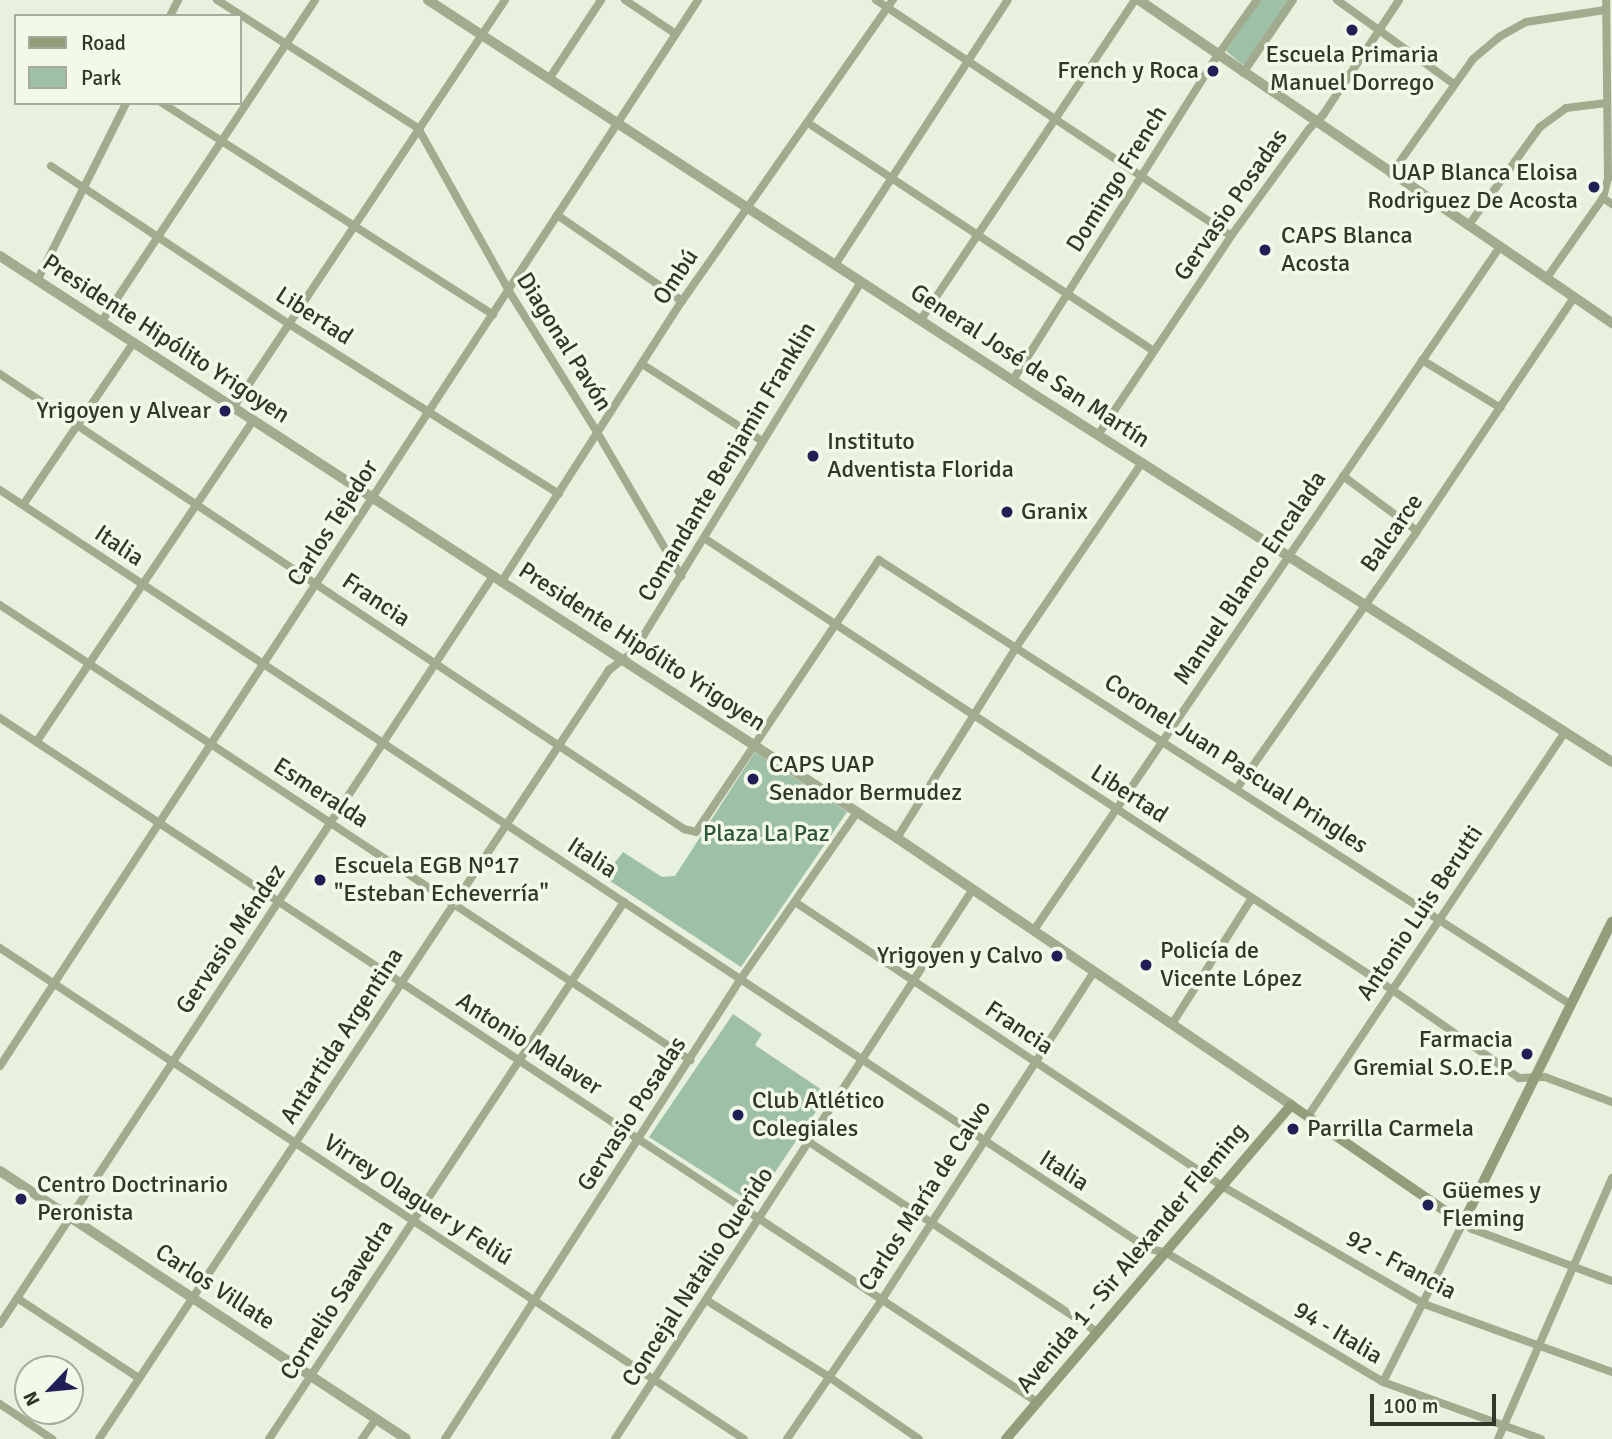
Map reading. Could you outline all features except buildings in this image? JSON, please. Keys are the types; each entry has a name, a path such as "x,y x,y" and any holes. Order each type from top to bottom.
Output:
{"main road":[{"path":"1291,1105 1463,1223 1570,1004 1608,940 1612,922"},
{"name":"Avenida 1 - Sir Alexander Fleming","path":"1006,1439 1291,1105"}],"street":[{"path":"217,0 239,14"},
{"path":"102,321 315,0"},
{"name":"General José de San Martín","path":"428,0 920,321 1612,762"},
{"path":"233,408 505,0"},
{"path":"549,79 601,0"},
{"path":"625,0 676,34"},
{"name":"Carlos Tejedor","path":"0,1066 698,0"},
{"path":"876,0 890,4 1231,236"},
{"path":"835,265 971,61 1008,0"},
{"path":"920,321 1137,0 1612,323"},
{"name":"Domingo French","path":"1013,380 1218,55 1257,0"},
{"path":"1243,73 1293,0"},
{"path":"1337,0 1454,84"},
{"name":"Gervasio Posadas","path":"1098,435 1231,236 1315,123 1399,0"},
{"path":"1546,279 1603,198 1608,178 1605,103 1609,88 1606,0"},
{"name":"Ombú","path":"498,579 559,494 682,301 746,207 890,4"},
{"path":"1391,174 1473,59 1499,37 1526,22 1605,10"},
{"path":"242,16 418,128"},
{"path":"1468,226 1540,127 1566,108 1605,103"},
{"path":"38,279 125,105"},
{"path":"165,105 493,315"},
{"path":"808,123 1154,351"},
{"name":"Diagonal Pavón","path":"418,128 509,291 597,432 681,576"},
{"name":"Libertad","path":"51,166 289,324 559,494"},
{"path":"1603,198 1612,204"},
{"path":"557,215 682,301"},
{"name":"Manuel Blanco Encalada","path":"1034,930 1499,248"},
{"name":"Presidente Hipólito Yrigoyen","path":"0,256 897,838 1291,1105"},
{"name":"Comandante Benjamin Franklin","path":"623,660 634,651 861,282"},
{"name":"Balcarce","path":"1238,787 1417,531 1574,297"},
{"path":"23,505 133,343"},
{"path":"1422,360 1501,408"},
{"path":"642,364 762,440"},
{"name":"Francia","path":"0,374 684,829 696,832 754,746"},
{"path":"37,741 253,421"},
{"path":"897,838 1017,646 1142,463"},
{"path":"1343,476 1417,531"},
{"name":"Italia","path":"0,490 1149,1249 1165,1252"},
{"name":"Libertad","path":"704,538 1391,989 1519,1078 1545,1077 1612,1102"},
{"name":"Coronel Juan Pascual Pringles","path":"835,624 879,560 1238,787 1570,1004"},
{"name":"Gervasio Méndez","path":"0,1324 435,662 498,579"},
{"name":"Esmeralda","path":"0,605 690,1060"},
{"path":"754,746 835,624"},
{"name":"Antartida Argentina","path":"99,1439 505,824 609,670 623,660"},
{"name":"Antonio Malaver","path":"0,718 1037,1402"},
{"name":"Antonio Luis Berutti","path":"1308,1116 1565,732"},
{"name":"Gervasio Posadas","path":"445,1439 740,980 857,812"},
{"name":"Concejal Natalio Querido","path":"615,1439 973,889"},
{"path":"1172,1024 1252,898"},
{"name":"Cornelio Saavedra","path":"269,1439 624,902"},
{"name":"Francia","path":"795,902 1222,1186"},
{"name":"Virrey Olaguer y Feliú","path":"0,948 744,1439"},
{"name":"Carlos María de Calvo","path":"787,1439 881,1301 1094,972"},
{"path":"809,1142 1097,1332"},
{"name":"Carlos Villate","path":"0,1171 406,1439"},
{"path":"1498,1439 1612,1178"},
{"name":"92 - Francia","path":"1222,1186 1424,1304 1612,1371"},
{"path":"1383,1382 1463,1223 1572,1268 1612,1281"},
{"name":"94 - Italia","path":"1165,1252 1383,1382 1541,1439"},
{"path":"17,1298 139,1378"},
{"path":"706,1300 829,1377 919,1439"},
{"path":"0,1404 52,1439"},
{"path":"362,1439 376,1419"}],"green space":[{"path":"1261,0 1290,0 1246,65 1242,64 1226,51"},
{"name":"Plaza La Paz","path":"755,752 847,812 741,967 604,877 623,852 662,877 675,876"},
{"name":"Club Atlético Colegiales","path":"733,1014 762,1034 755,1045 828,1094 756,1200 749,1201 649,1137"}],"place":[{"name":"Escuela Primaria Manuel Dorrego","path":"1352,30"},
{"name":"French y Roca","path":"1213,71"},
{"name":"UAP Blanca Eloisa Rodriguez De Acosta","path":"1594,187"},
{"name":"CAPS Blanca Acosta","path":"1265,250"},
{"name":"Yrigoyen y Alvear","path":"225,411"},
{"name":"Instituto Adventista Florida","path":"813,456"},
{"name":"Granix","path":"1007,512"},
{"name":"CAPS UAP Senador Bermudez","path":"753,779"},
{"name":"Escuela EGB Nº17 \"Esteban Echeverría\"","path":"320,880"},
{"name":"Yrigoyen y Calvo","path":"1057,956"},
{"name":"Policía de Vicente López","path":"1146,965"},
{"name":"Farmacia Gremial S.O.E.P","path":"1527,1054"},
{"name":"Club Atlético Colegiales","path":"738,1115"},
{"name":"Parrilla Carmela","path":"1293,1129"},
{"name":"Centro Doctrinario Peronista","path":"21,1199"},
{"name":"Güemes y Fleming","path":"1428,1205"}]}
